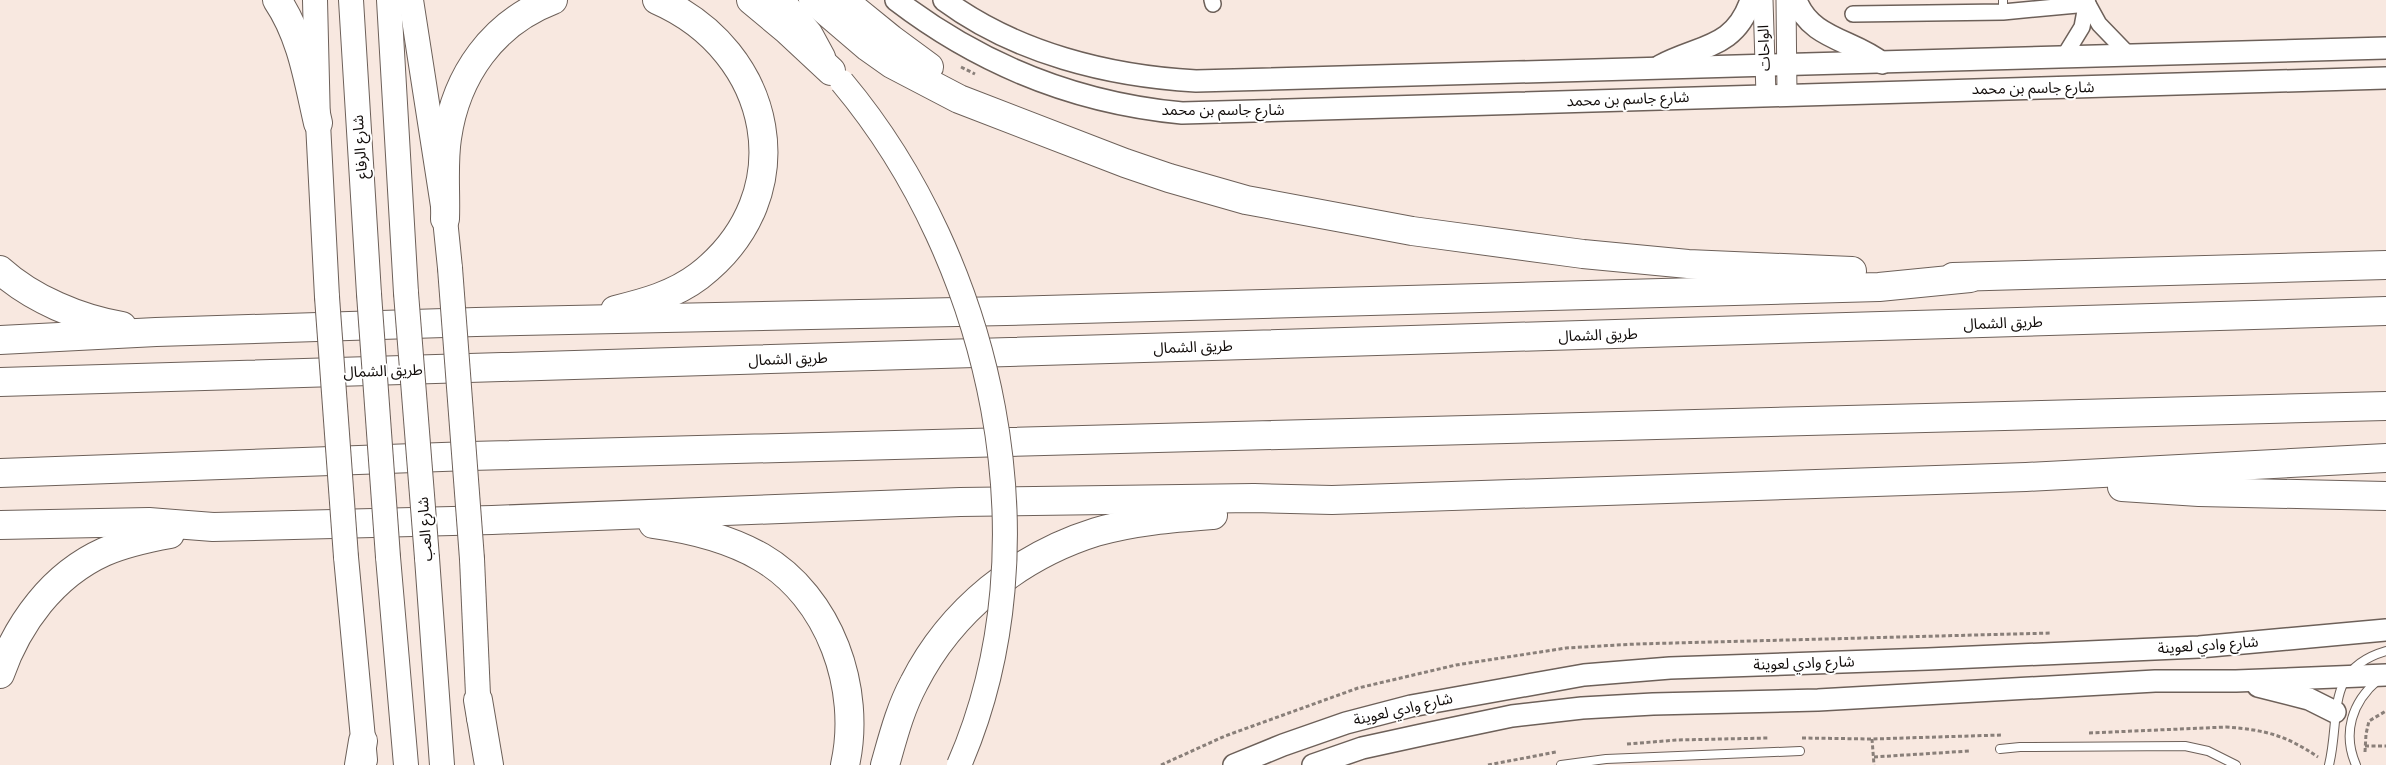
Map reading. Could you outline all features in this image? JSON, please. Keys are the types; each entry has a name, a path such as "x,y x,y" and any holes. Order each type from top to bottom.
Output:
{"highway":[{"path":"277,0 296,35 304,59 318,123"},
{"path":"445,218 447,139 453,108 464,80 476,57 493,38 515,19 553,0"},
{"path":"556,322 643,303 676,291 698,277 717,260 732,242 747,219 758,192 763,164 764,138 760,115 748,84 732,57 714,36 695,20 658,0"},
{"path":"751,0 787,30 836,77"},
{"path":"812,0 868,47 892,64 959,99 1160,175 1274,206 1412,231 1644,261 1970,278"},
{"path":"843,0 925,64 1023,124"},
{"path":"0,340 156,332 476,322 556,322 1880,287 1970,278 2386,265"},
{"path":"0,270 24,288 76,313 106,323 156,332"},
{"name":"طريق الشمال","path":"0,382 2386,311"},
{"path":"0,473 470,456 2386,406"},
{"path":"0,525 149,522 213,526 472,520 960,502 1254,498 1332,500 2026,477 2386,458"},
{"path":"2026,477 2123,487 2190,491 2386,496"},
{"path":"885,765 899,718 914,683 930,655 968,608 998,581 1032,560 1060,545 1097,532 1132,524 1171,518 1254,511 1332,500"},
{"path":"574,515 697,532 740,546 762,558 781,572 811,604 823,623 838,655 843,672 850,724 845,765"},
{"path":"0,674 11,646 34,608 56,585 79,567 103,552 125,544 213,526"},
{"path":"478,700 489,765"}],"main road":[{"path":"315,0 318,123 327,297 363,757"},
{"name":"شارع الرفاع","path":"351,0 369,294 388,557 406,765"},
{"name":"شارع العب","path":"389,0 406,293 442,765"},
{"path":"411,0 445,218 450,268 472,559 481,765"},
{"path":"782,0 810,34 836,77 875,125 931,218 953,269 976,336 994,410 1002,473 1003,511 1003,573 999,622 975,722 959,765"},
{"name":"شارع جاسم بن محمد","path":"896,0 950,38 994,63 1018,73 1093,97 1162,111 1215,113 1787,94 2386,78"},
{"name":"شارع جاسم بن محمد","path":"944,0 1000,32 1055,55 1116,72 1154,78 1224,82 2063,58 2128,54 2386,48"},
{"path":"1652,70 1676,58 1713,46 1723,40 1741,22 1751,0"},
{"path":"1796,0 1809,21 1825,34 1864,50 1882,63"},
{"name":"شارع وادي لعوينة","path":"1234,765 1283,745 1346,723 1411,706 1584,675 1670,668 1928,659 2199,646 2386,630"},
{"name":"شارع وادي لعوينة","path":"1312,765 1362,748 1426,734 1512,716 1582,708 1652,704 1818,700 2154,681 2236,681 2386,675"},
{"path":"2236,681 2297,695 2335,712"}],"street":[{"name":"الواحات","path":"1763,0 1766,95"},
{"name":"الواحات","path":"1786,0 1787,94"},
{"path":"1853,14 2088,2"},
{"path":"2088,2 2099,24 2128,54"},
{"path":"2063,58 2077,37 2088,2"}],"lane":[{"path":"2329,765 2335,712 2347,676 2362,659 2386,651"},
{"path":"2356,765 2349,745 2352,714 2362,695 2386,675"},
{"path":"2000,749 2078,746 2185,746 2208,751 2236,765"},
{"path":"1561,765 1606,759 1800,751"}],"path":[{"path":"2364,759 2366,727 2369,722 2386,711"},
{"path":"2088,733 2226,727 2246,728 2286,737 2329,765"},
{"path":"1793,738 1872,739 2009,735"},
{"path":"1619,745 1677,740 1773,738"},
{"path":"1872,739 1874,765"},
{"path":"2366,746 2386,746"},
{"path":"1488,765 1561,752"},
{"path":"1874,757 1969,752"}]}
